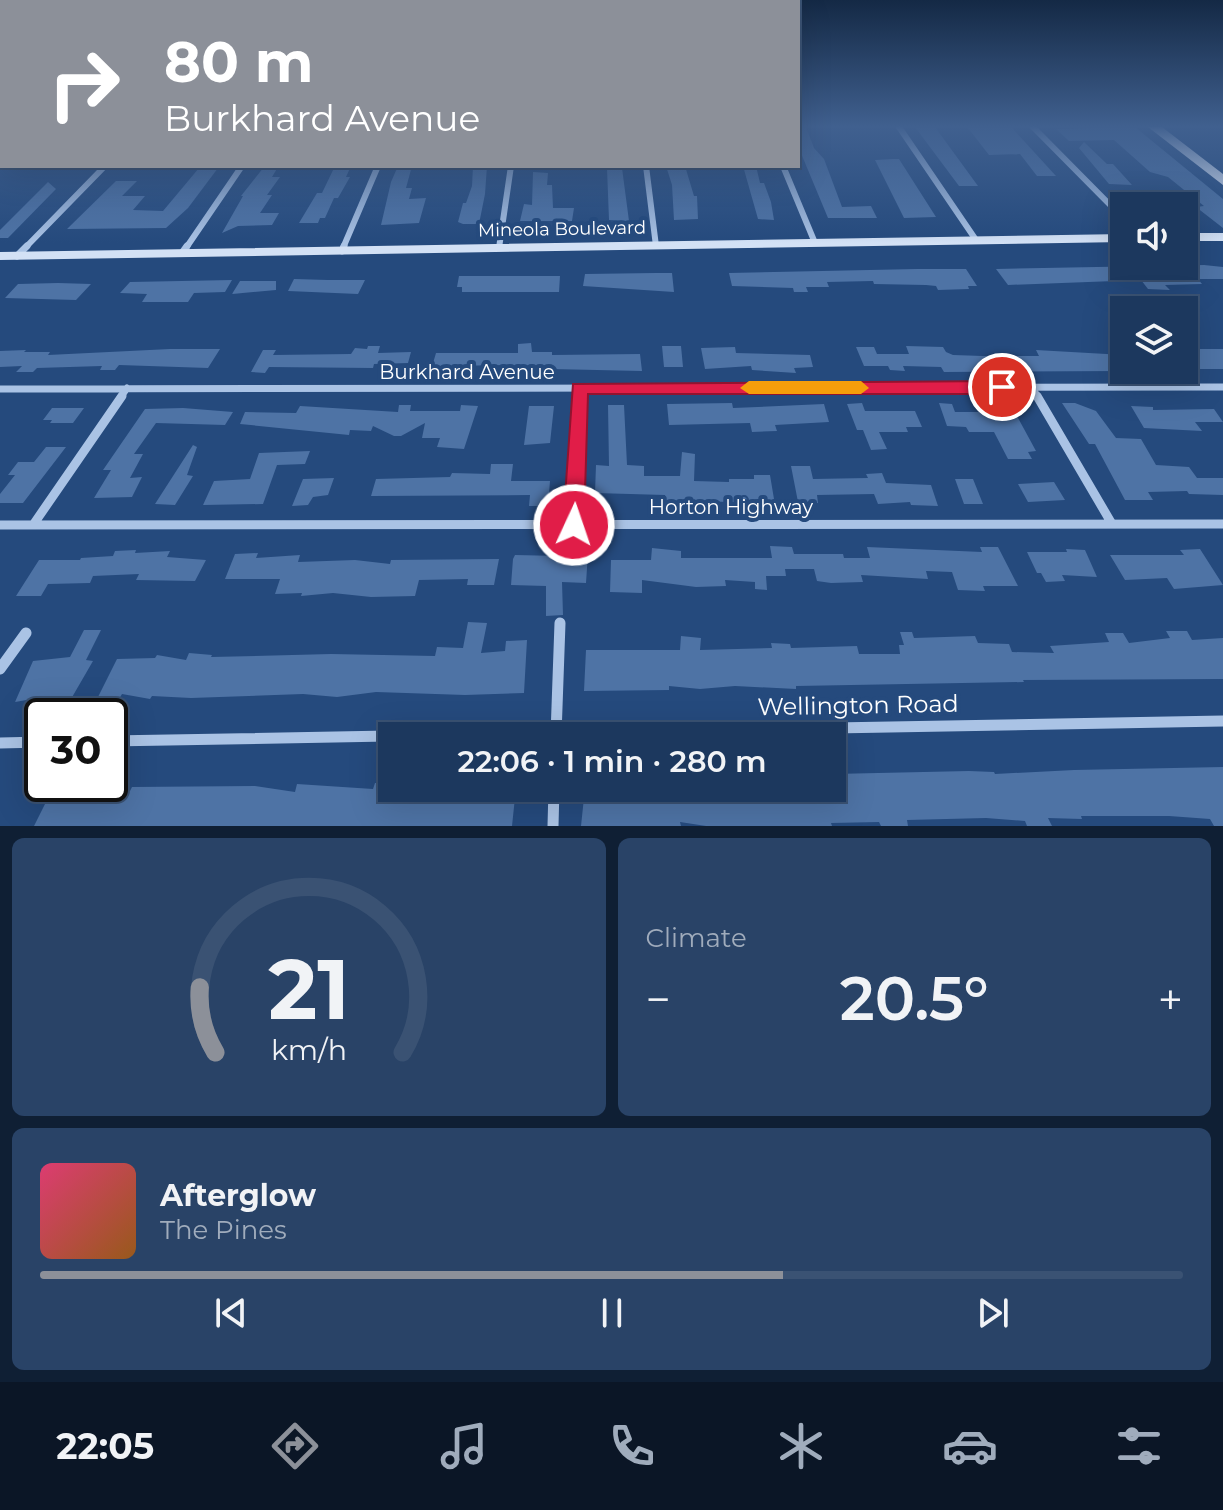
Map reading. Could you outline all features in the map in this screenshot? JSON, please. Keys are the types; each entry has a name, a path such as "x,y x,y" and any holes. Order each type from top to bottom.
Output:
{"main road":[{"path":"1203,166 1223,181"},
{"path":"1198,237 1223,237"},
{"name":"Mineola Boulevard","path":"0,256 1110,238"}],"street":[{"path":"925,166 976,240"},
{"path":"1071,166 1110,205"},
{"path":"17,256 103,168"},
{"path":"182,253 241,168"},
{"path":"342,251 377,168"},
{"path":"499,248 511,168"},
{"path":"646,168 656,246"},
{"path":"784,168 815,243"},
{"path":"1032,387 1112,524"},
{"name":"Burkhard Avenue","path":"0,389 1223,387"},
{"path":"33,525 127,388"},
{"path":"574,525 580,388"},
{"name":"Horton Highway","path":"0,525 1223,524"},
{"path":"556,722 560,623"},
{"path":"0,669 26,633"},
{"name":"Wellington Road","path":"846,728 1223,721"},
{"name":"Wellington Road","path":"128,741 378,737"},
{"path":"0,743 24,742"},
{"path":"553,826 554,802"}],"building":[{"path":"806,166 826,166 842,207 871,206 877,218 828,218"},
{"path":"878,166 903,166 936,217 904,218"},
{"path":"944,166 963,166 978,186 959,186"},
{"path":"1029,166 1046,166 1056,176 1037,176"},
{"path":"1094,166 1114,166 1132,185 1109,184"},
{"path":"1143,166 1182,166 1223,199 1223,228 1198,209 1204,206 1198,201 1198,192 1187,192 1168,177 1150,172"},
{"path":"199,168 218,168 188,208 166,228 67,229 116,181 137,181 122,196 145,196 133,210 163,211"},
{"path":"263,168 277,168 272,177 280,177 267,195 272,195 260,213 279,213 272,225 238,226 222,233 241,196"},
{"path":"334,168 350,168 346,177 350,177 338,198 334,198 325,218 320,218 318,223 299,223 317,193 322,193"},
{"path":"397,168 411,168 406,188 412,188 409,199 426,198 419,223 381,225"},
{"path":"473,168 487,168 479,224 463,224 458,222 472,186"},
{"path":"607,168 622,168 629,221 609,220"},
{"path":"667,168 686,168 694,196 697,196 698,219 674,220 672,185"},
{"path":"744,168 756,168 760,183 764,183 771,202 774,220 758,219"},
{"path":"533,172 548,173 547,185 552,185 553,208 574,208 572,221 520,221 524,204 532,205"},
{"path":"48,182 56,189 8,238 0,238 0,230"},
{"path":"1198,265 1223,267 1223,279 1198,279"},
{"path":"1110,267 1110,280 1141,280 1008,285 996,269"},
{"path":"966,269 977,286 938,290 936,286 874,284 873,281 827,282 829,287 806,287 808,292 794,292 793,288 732,286 729,273"},
{"path":"672,273 674,292 583,286 585,274"},
{"path":"459,276 560,276 559,292 462,292 462,287 457,287"},
{"path":"294,279 365,280 358,294 288,291"},
{"path":"1198,279 1202,284 1165,285 1170,290 1148,289 1141,280"},
{"path":"232,280 225,292 194,293 188,302 142,302 147,294 120,293 130,282"},
{"path":"240,281 276,281 276,290 232,294"},
{"path":"18,284 91,284 76,300 5,298"},
{"path":"531,343 532,352 552,352 552,355 640,354 642,371 551,369 505,372 505,365 451,366 450,370 431,370 436,353 518,353 518,344"},
{"path":"368,346 380,346 378,353 411,352 408,363 374,364 373,368 269,367 265,373 251,372 263,350 276,350 273,355 351,354 355,348 367,349"},
{"path":"662,346 681,346 683,367 664,367"},
{"path":"906,346 943,347 953,355 1039,356 1036,350 1110,354 1110,371 944,372 941,367 903,366 905,371 890,370 888,366 864,366 856,347 874,347 877,354 909,354"},
{"path":"735,347 736,353 810,355 813,367 794,368 796,373 752,370 751,366 705,369 701,348"},
{"path":"220,349 208,368 119,365 115,370 100,370 102,366 37,368 33,372 16,372 22,366 0,367 0,351 50,352 48,355"},
{"path":"1223,349 1223,369 1198,369 1198,350"},
{"path":"732,403 733,408 824,404 829,422 775,425 777,431 752,432 750,423 669,425 667,404"},
{"path":"862,403 865,411 915,411 922,427 906,427 908,432 879,432 887,449 871,450 863,430 857,430 847,404"},
{"path":"939,403 952,404 955,412 985,412 982,407 985,405 1011,405 1036,451 1028,452 1032,459 1008,459 994,432 969,432 966,427 947,426"},
{"path":"1062,403 1075,403 1096,411 1116,438 1141,439 1156,465 1189,467 1197,478 1223,478 1223,495 1189,494 1187,491 1148,492 1153,500 1125,500 1095,444 1089,444"},
{"path":"399,405 411,405 410,411 460,411 461,405 478,406 464,449 437,447 440,438 422,438 425,423 401,436 373,426 371,431 350,430 349,435 240,424 245,412 296,413 300,406 398,412"},
{"path":"608,405 624,405 627,465 644,466 644,476 680,476 682,452 695,454 694,481 729,482 729,479 754,479 754,475 770,475 775,505 734,506 733,502 685,501 686,506 665,506 665,495 595,493 596,465 609,466"},
{"path":"529,406 554,406 550,443 524,445"},
{"path":"1131,406 1153,407 1153,410 1214,409 1223,422 1195,422 1202,431 1144,428"},
{"path":"52,408 84,408 73,423 50,423 52,420 43,420"},
{"path":"145,409 233,412 225,425 156,423 134,454 143,454 130,478 142,477 132,497 94,498 111,470 103,470"},
{"path":"193,445 197,447 187,475 193,476 175,505 155,504"},
{"path":"46,447 66,447 23,503 0,503 0,494 15,475 8,475 18,462 34,462"},
{"path":"310,451 305,464 277,465 263,504 203,505 214,481 250,479 259,453"},
{"path":"491,464 513,464 511,481 550,481 548,506 529,506 530,495 371,496 376,479 450,477 452,473 490,474"},
{"path":"791,466 810,466 813,479 868,478 866,474 882,473 886,483 931,485 938,506 911,505 910,502 878,504 874,494 817,495 818,503 798,502"},
{"path":"334,478 328,495 313,497 308,505 292,506 303,479"},
{"path":"955,479 973,479 983,504 964,504"},
{"path":"1054,482 1065,500 1028,502 1018,484"},
{"path":"770,546 792,547 794,554 843,554 844,558 870,558 867,547 982,552 980,547 998,547 1018,586 983,586 985,591 958,590 952,572 926,571 928,579 861,575 863,582 831,583 817,581 814,569 785,569 786,576 766,576 767,590 755,589 755,582 725,580 726,586 696,587 642,580 642,593 610,592 611,560 651,560 652,548 681,551 681,558 772,558"},
{"path":"1066,549 1085,550 1097,577 1062,575 1065,581 1046,582 1041,573 1037,573 1027,552 1067,552"},
{"path":"1200,549 1223,585 1174,589 1167,578 1125,580 1110,555 1184,555 1180,550"},
{"path":"136,550 135,553 170,551 167,557 206,560 195,581 136,580 139,574 93,576 90,583 48,584 41,596 16,596 39,560 80,560 113,556 115,551"},
{"path":"258,553 256,558 300,555 298,562 355,560 390,564 391,560 499,559 494,585 467,585 468,579 419,580 415,596 275,594 280,579 225,579 235,554"},
{"path":"561,553 588,553 586,583 562,582 563,615 546,616 546,586 511,585 513,559 515,555 560,556"},
{"path":"468,622 487,623 481,653 505,651 506,641 527,640 524,693 376,692 337,697 303,694 191,698 152,696 150,699 122,694 120,698 98,698 117,659 155,658 157,655 186,660 189,653 211,657 331,654 435,656 437,647 463,648"},
{"path":"84,630 101,630 86,660 93,661 72,698 24,698 15,702 33,661 70,657"},
{"path":"1166,631 1187,631 1192,640 1223,638 1223,679 1023,680 796,686 796,689 669,686 669,690 584,691 586,650 680,650 681,636 701,638 700,650 772,648 771,643 790,644 791,648 857,646 859,654 900,654 899,645 904,645 900,632 912,632 914,638 975,636 978,643 1009,644 1012,652 1054,653 1050,646 1109,642 1105,633 1123,633 1129,643 1170,638"},
{"path":"1223,767 1223,826 1214,826 1210,819 1169,816 1081,816 1082,819 1048,818 1052,826 1027,826 1025,821 986,818 907,820 908,826 881,826 879,822 831,823 832,826 706,826 680,822 681,826 581,826 584,802 846,802 846,774 969,771 995,774"},
{"path":"378,783 378,802 515,802 512,826 34,826 46,802 128,802 128,791 132,787 255,786 295,792 297,784 373,789"}],"slow traffic":[{"path":"749,388 861,388"}],"route":[{"path":"574,525 580,388 1002,387"}]}
